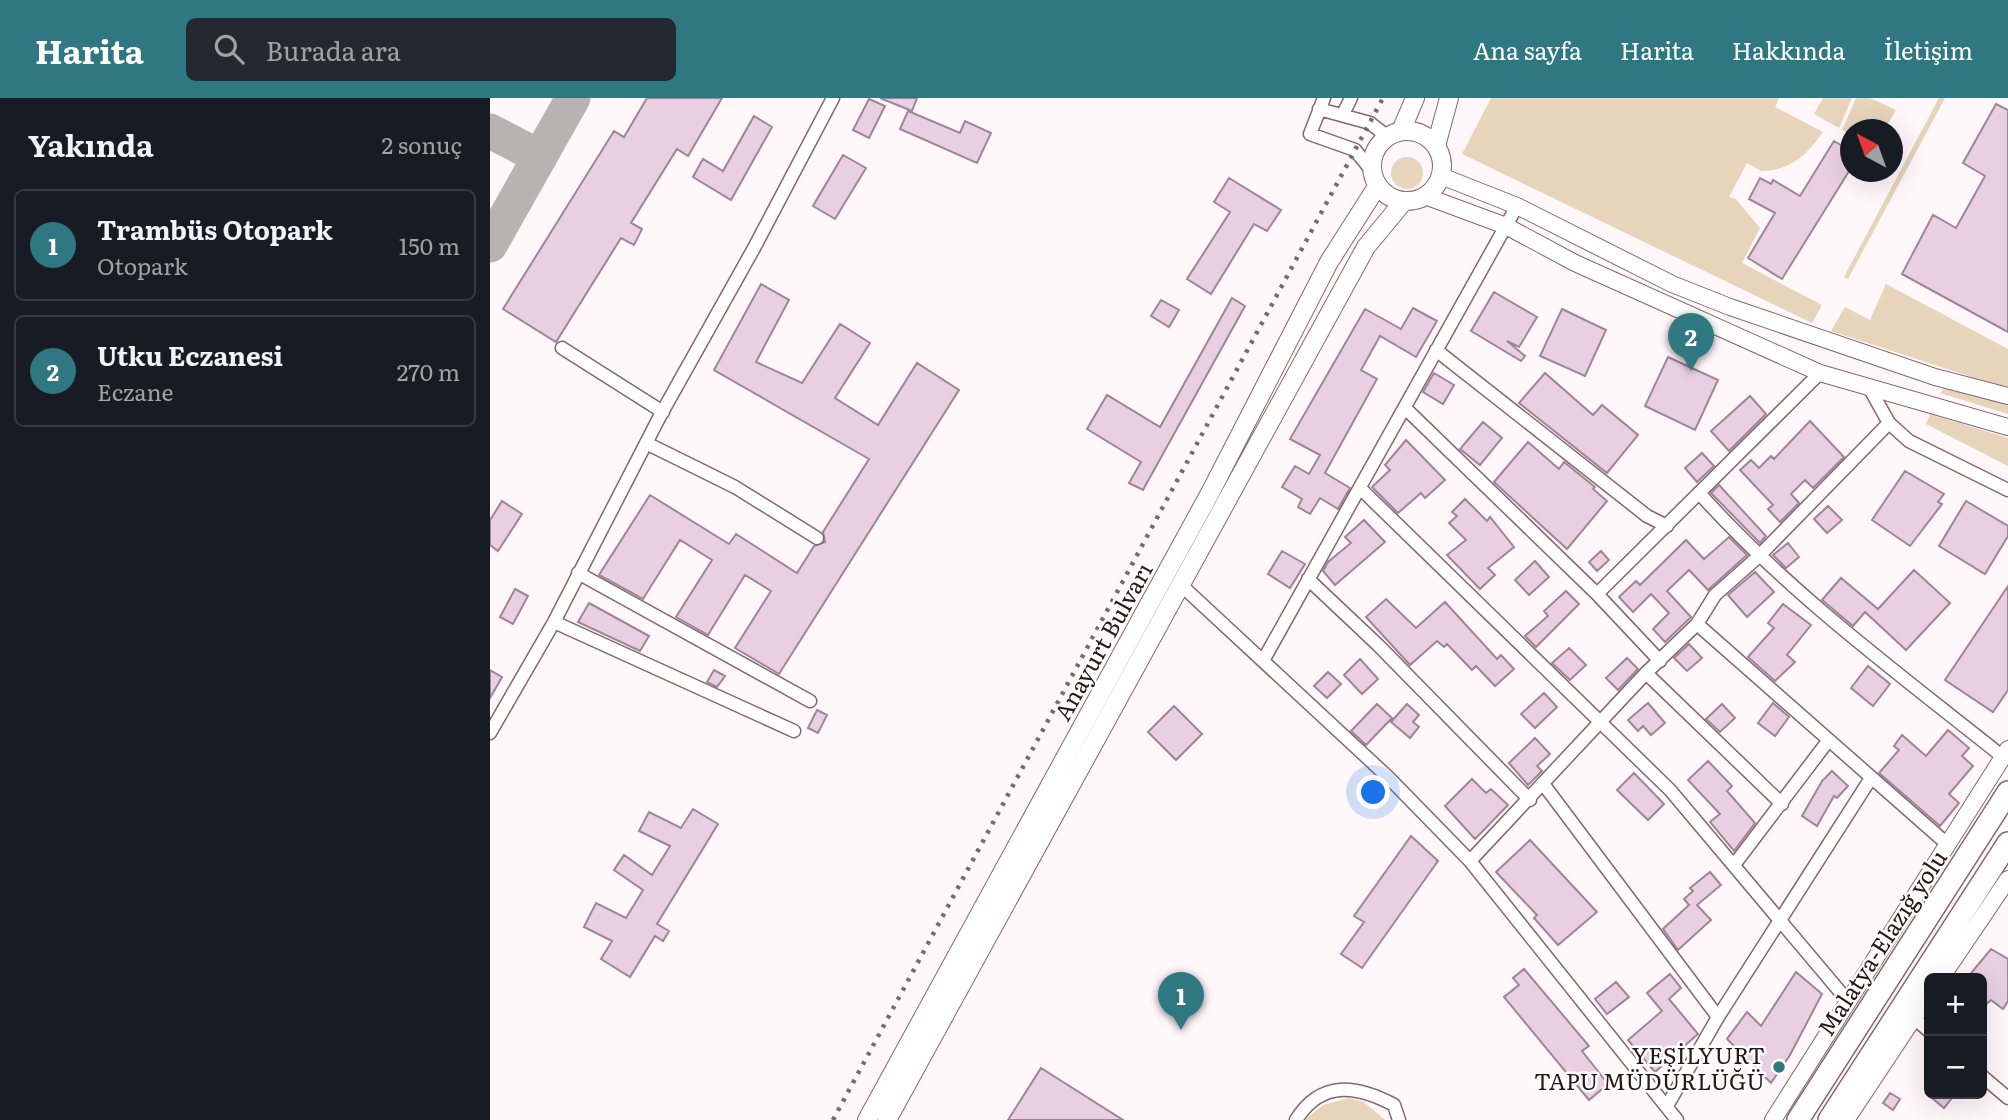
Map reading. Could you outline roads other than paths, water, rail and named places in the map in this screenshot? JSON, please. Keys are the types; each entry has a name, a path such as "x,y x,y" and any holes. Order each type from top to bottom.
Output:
{"highway":[{"name":"Malatya-Elazığ yolu","path":"1798,1120 2008,792"},
{"path":"1829,1120 1906,1015 2008,843"}],"main road":[{"path":"1394,134 1422,134 1436,146 1443,165 1441,176 1437,186 1424,196 1404,201 1390,197 1375,178 1374,153 1394,134 1415,98"},
{"path":"1436,146 1449,98"},
{"name":"Anayurt Bulvarı","path":"867,1120 1210,493 1375,178"},
{"name":"Anayurt Bulvarı","path":"887,1120 1366,247 1404,201"}],"street":[{"path":"490,733 554,622 646,443 833,98"},
{"path":"1343,114 1351,98"},
{"path":"1375,178 1354,150 1310,134 1322,104 1394,134"},
{"path":"1441,176 1517,206 1672,284 1730,307 1934,377 2008,396"},
{"path":"1424,196 1506,226 1576,263 1820,373 2008,427"},
{"path":"1264,659 1517,206"},
{"path":"562,348 663,412"},
{"path":"1436,350 1647,516 1667,526"},
{"path":"1597,594 1820,373"},
{"path":"1870,389 1889,423 1909,440 2008,490"},
{"path":"1405,408 1597,594 1660,661"},
{"path":"1471,861 1646,673 1697,625 1714,595 1758,557 1889,423"},
{"path":"646,443 735,487 817,538"},
{"path":"1361,489 1670,790 1847,1000"},
{"path":"1700,494 1758,557 1799,595 2005,753 1773,1120"},
{"path":"579,573 810,701"},
{"path":"1308,579 1397,664 1530,800"},
{"path":"1181,585 1264,659 1471,861 1677,1120"},
{"path":"554,622 794,731"},
{"path":"1697,625 1946,843"},
{"path":"1646,673 1782,804"},
{"path":"1734,865 1828,741"},
{"path":"1667,1106 1718,1017 1871,778"},
{"path":"1544,785 1718,1017"},
{"path":"1944,973 2008,878"},
{"path":"1846,1120 1882,1066 1906,1015 1924,999"},
{"path":"1906,1015 1924,1028"},
{"path":"1987,1080 2008,1098"},
{"path":"1296,1120 1307,1103 1340,1088 1368,1091 1394,1105 1399,1120"}],"railway":[{"path":"833,1120 1383,98"}],"place":[{"name":"Utku Eczanesi","path":"1691,371"},
{"name":"Trambüs Otopark","path":"1181,1030"},
{"name":"YEŞİLYURT TAPU MÜDÜRLÜĞÜ","path":"1779,1067"}]}
